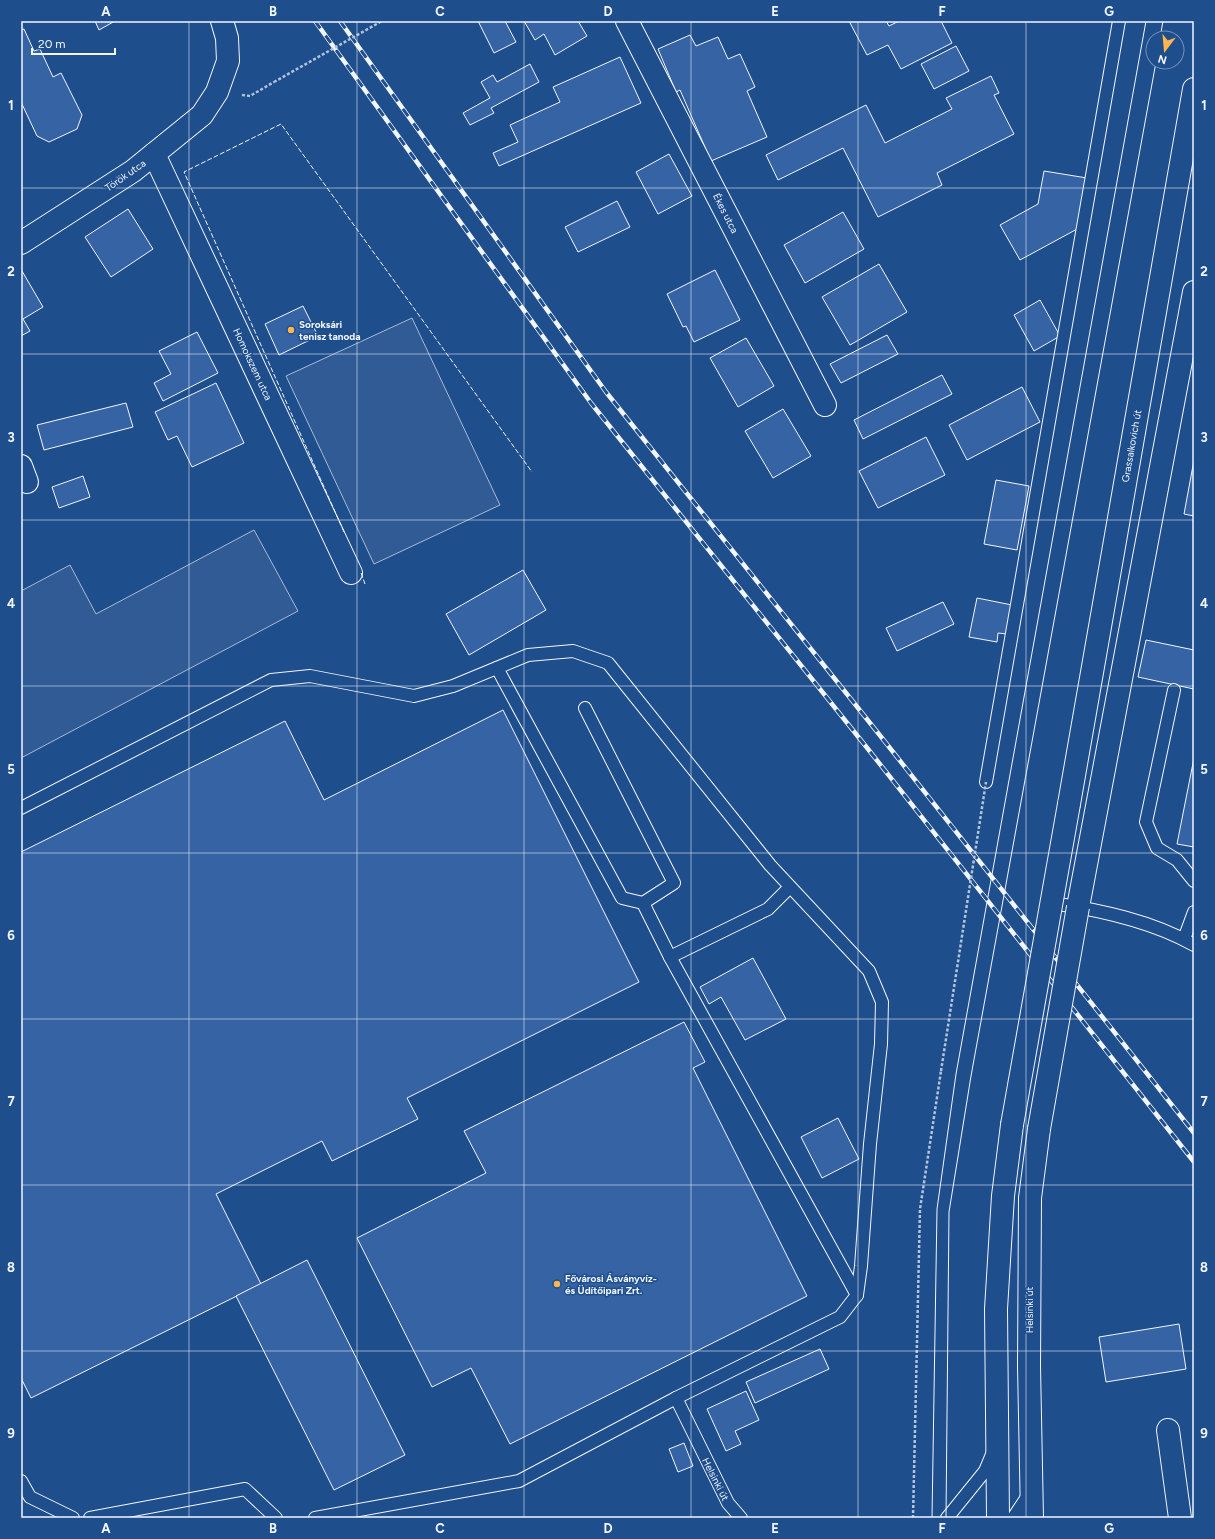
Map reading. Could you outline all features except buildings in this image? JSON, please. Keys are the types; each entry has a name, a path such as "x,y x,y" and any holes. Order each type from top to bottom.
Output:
{"main road":[{"name":"Török utca","path":"21,243 133,171 202,116 217,92 228,61 228,38 222,21"},
{"name":"Ékes utca","path":"627,21 825,405"},
{"name":"Grassalkovich út","path":"997,1444 996,1309 1003,1196 1012,1124 1194,89"},
{"name":"Homokszem utca","path":"154,154 352,573"},
{"name":"Helsinki út","path":"1032,1518 1029,1366 1030,1198 1039,1129 1095,809 1194,292"},
{"path":"1168,1430 1180,1518"},
{"path":"997,1444 998,1518"}],"lane":[{"path":"986,782 1119,21"},
{"path":"21,808 271,680 310,676 414,696 453,686 528,655 573,651 608,663 770,865 869,971 882,1002 881,1044 870,1144 861,1266 857,1295 840,1317 676,1398 519,1481 315,1518"},
{"path":"497,668 622,898 642,903 674,883 586,708"},
{"path":"1174,690 1146,822 1157,848 1177,860 1194,881"},
{"path":"670,957 768,909 790,887"},
{"path":"642,903 670,957 857,1295"},
{"path":"1052,903 1127,918 1159,929 1189,942 1194,912"},
{"name":"Helsinki út","path":"676,1398 728,1503 740,1518"},
{"path":"946,1518 985,1471 997,1444"},
{"path":"21,1481 30,1497 73,1518"},
{"path":"90,1518 245,1489 276,1518"},
{"path":"1013,1518 1031,1492"}],"path":[{"path":"217,92 250,96 382,21"},
{"path":"913,1518 920,1209 986,782"}],"shaded area":[{"path":"412,318 500,505 374,564 286,376"},
{"path":"254,530 298,611 21,758 21,591 70,565 96,614"}],"tram line":[{"path":"932,1518 937,1209 956,1074 1146,21"},
{"path":"1161,30 1163,21"},
{"path":"946,1518 949,1212 971,1076 1155,70"}],"railway":[{"path":"315,21 591,403 868,749 1194,1162"},
{"path":"340,21 606,392 1194,1133"}],"fence":[{"path":"344,532 184,172 281,124 532,472"},
{"path":"361,573 365,584"}],"place":[{"name":"Soroksári tenisz tanoda","path":"291,330"},
{"name":"Fővárosi Ásványvíz- és Üdítőipari Zrt.","path":"557,1284"}]}
